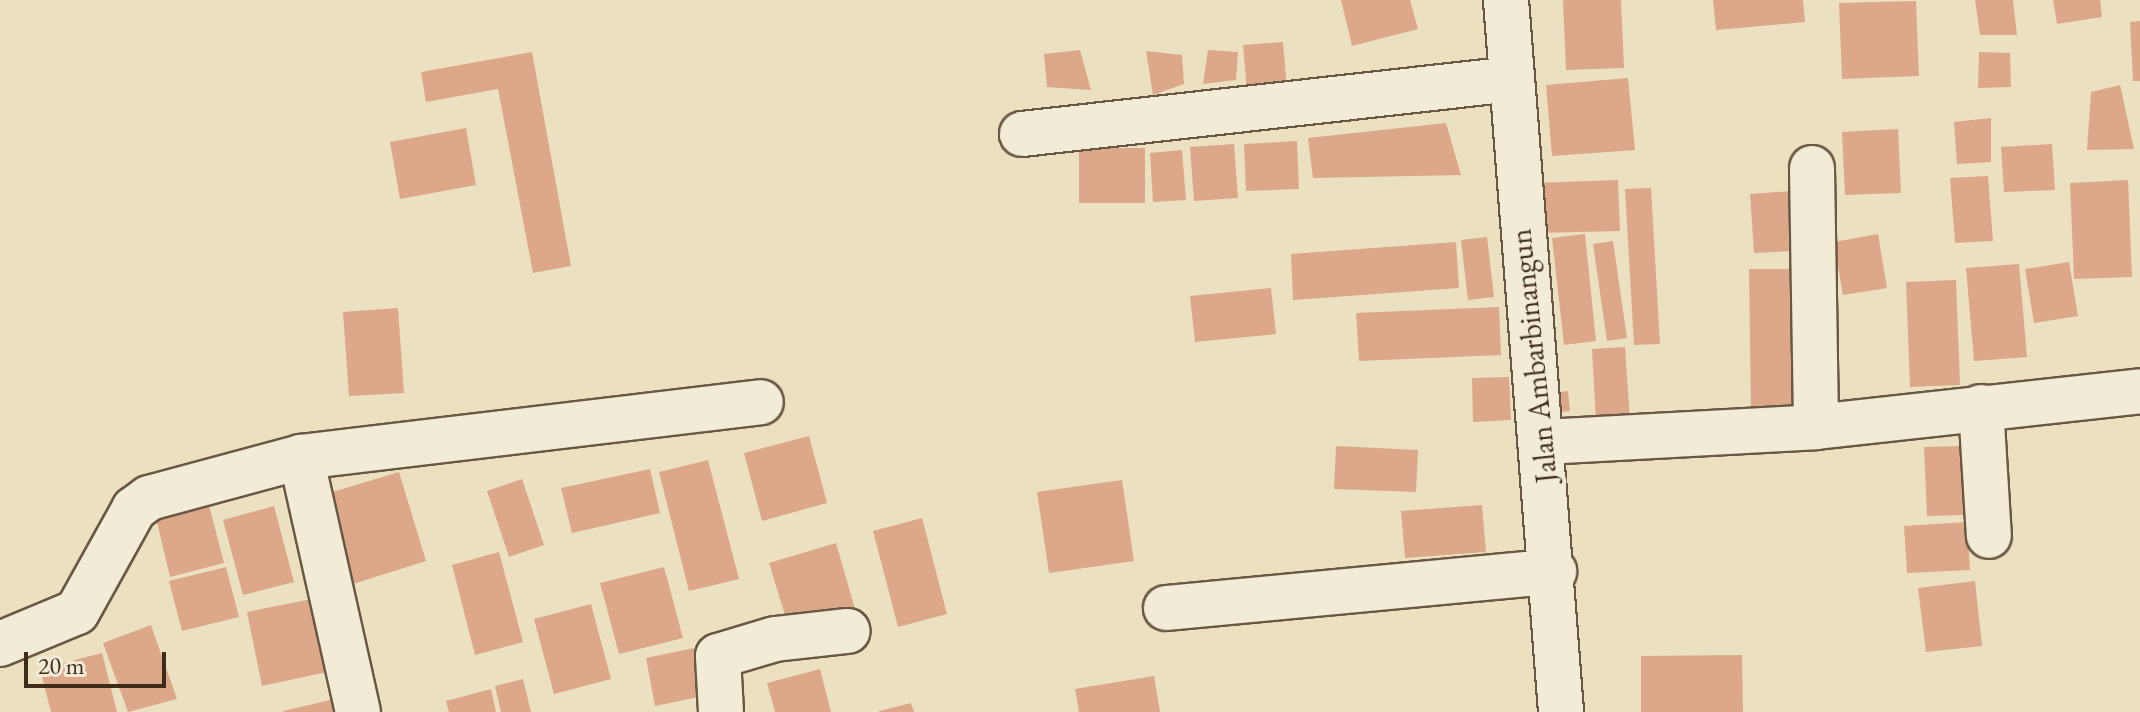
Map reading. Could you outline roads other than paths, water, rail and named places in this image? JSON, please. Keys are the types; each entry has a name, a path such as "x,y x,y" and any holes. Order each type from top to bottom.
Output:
{"street":[{"name":"Jalan Ambarbinangun","path":"1506,0 1554,571 1561,712"},
{"path":"1022,134 1511,79"},
{"path":"1812,168 1816,427"},
{"path":"1543,442 1816,427 2140,391"},
{"path":"0,644 77,612 127,520 149,498 301,457 761,402"},
{"path":"1981,407 1989,536"},
{"path":"301,457 358,712"},
{"path":"1166,608 1554,571"},
{"path":"721,712 718,656 762,641 848,631"}]}
